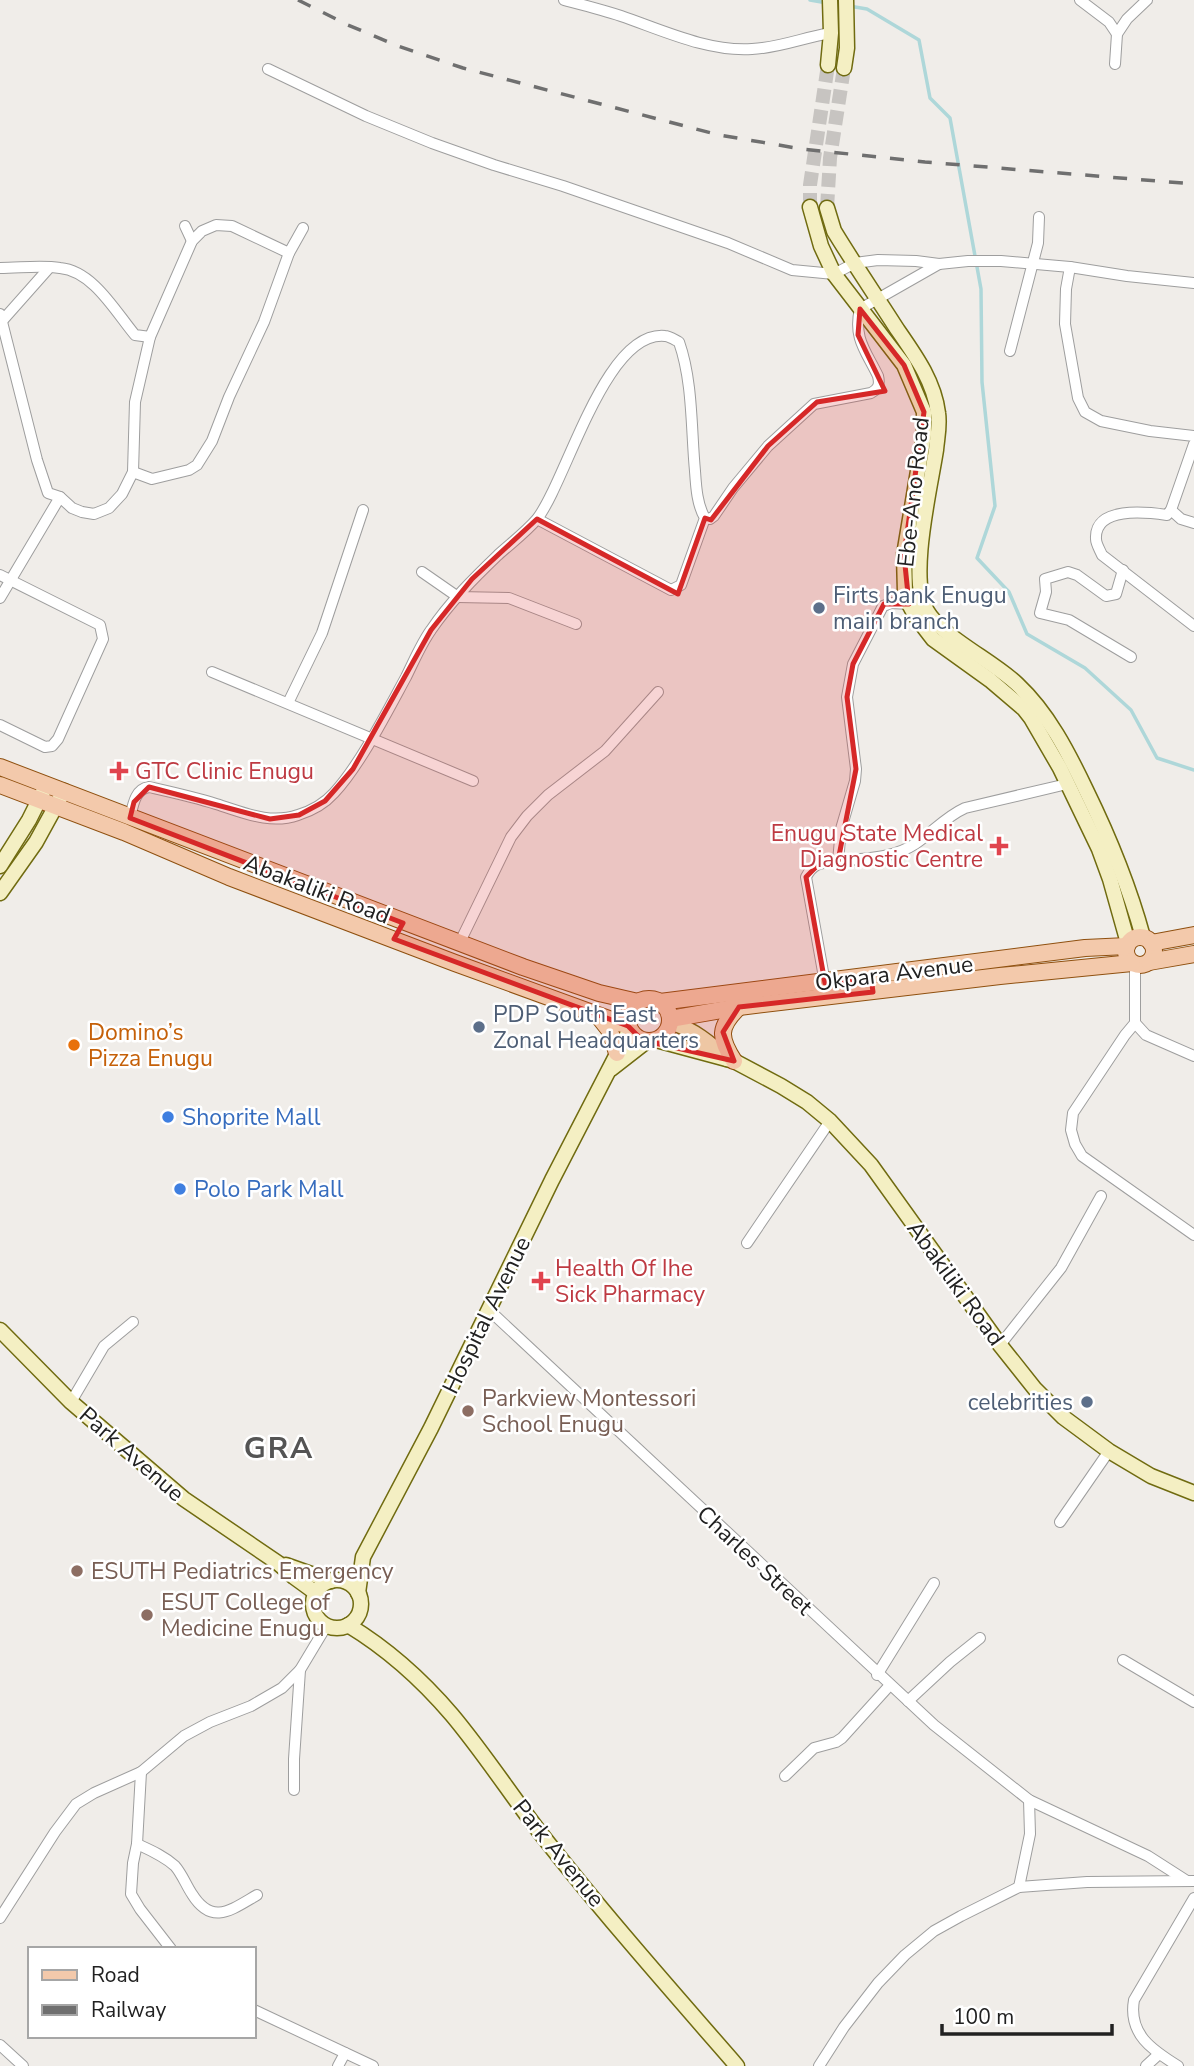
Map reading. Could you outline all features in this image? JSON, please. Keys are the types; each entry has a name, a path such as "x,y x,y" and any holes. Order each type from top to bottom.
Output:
{"main road":[{"path":"828,65 831,5"},
{"path":"845,68 847,6"},
{"name":"Ebe-Ano Road","path":"810,207 821,246 834,274 904,365 923,412 924,435 904,555 905,592 909,604 933,639 990,680 1024,709 1038,729 1099,849 1137,942"},
{"name":"Ebe-Ano Road","path":"827,208 834,231 930,382 939,424 919,556 919,584 927,612 945,630 1010,677 1045,716 1077,770 1121,869 1136,910 1137,942"},
{"name":"Abakaliki Road","path":"0,767 459,944 598,993 638,1002"},
{"path":"0,866 29,820 47,784"},
{"name":"Abakaliki Road","path":"0,785 229,877 629,1027"},
{"path":"0,893 31,850 64,791"},
{"path":"394,939 403,923"},
{"name":"Okpara Avenue","path":"670,1020 1085,948 1194,935"},
{"path":"1137,942 1154,951 1139,963 1127,957 1137,942"},
{"name":"Okpara Avenue","path":"660,1002 825,983 872,984 1000,976 1139,963 1194,954"},
{"path":"607,1072 652,1041 667,1032 670,1020 667,1010 660,1002 651,999 638,1002 630,1010 629,1027 637,1038 652,1041 732,1060"},
{"path":"732,1060 723,1037 726,1022 739,1007"},
{"path":"599,1017 610,1031 617,1053"},
{"path":"670,1020 698,1034 732,1060"},
{"name":"Hospital Avenue","path":"363,1557 431,1428 629,1027"},
{"name":"Abakiliki Road","path":"732,1060 807,1102 830,1121 871,1165 1000,1345 1052,1406 1075,1427 1109,1451 1151,1476 1194,1493"},
{"name":"Park Avenue","path":"0,1330 71,1402 184,1499 278,1563"},
{"path":"363,1557 358,1593 361,1604 353,1620 337,1627 327,1625 314,1609 316,1593 321,1586 334,1580 363,1557"},
{"path":"278,1563 348,1583 358,1593"},
{"path":"278,1563 316,1593"},
{"name":"Park Avenue","path":"353,1620 452,1715 537,1829 737,2066"}],"street":[{"path":"564,0 618,15 700,44 751,50 831,33"},
{"path":"1080,0 1109,22 1117,34"},
{"path":"1115,64 1117,34 1127,19 1147,0"},
{"path":"268,69 366,116 494,165 728,243 792,270 834,274 855,263 878,260 939,264 1001,261 1194,283"},
{"path":"1010,351 1038,243 1039,216"},
{"path":"49,268 1,317 37,460 48,493 60,496 72,508 82,512 99,513 109,508 122,494 132,472 135,402 150,337 192,241 209,226 224,225 241,229 289,253"},
{"path":"185,226 192,241"},
{"path":"132,472 152,480 189,470 197,465 212,441 264,322 289,253 303,228"},
{"path":"705,518 714,516 768,446 814,404 876,390 880,381 858,335 860,309 939,264"},
{"path":"1070,267 1065,324 1078,398 1085,412 1101,421 1194,436"},
{"path":"0,268 67,269 94,286 135,335 150,337"},
{"path":"130,818 138,794 143,788 149,787 270,819 299,815 334,794 353,769 430,630 472,579 537,519 606,378 633,346 647,339 664,336 679,342 682,351 691,409 696,484 705,518"},
{"path":"1194,444 1167,515 1120,513 1108,517 1098,528 1096,540 1102,555 1194,626"},
{"path":"0,598 60,496"},
{"path":"288,703 322,633 363,510"},
{"path":"1171,510 1181,519 1194,523"},
{"path":"537,519 673,590 681,585 705,518"},
{"path":"1123,570 1116,594 1106,596 1077,575 1068,572 1045,579 1046,592 1040,613 1069,620 1131,657"},
{"path":"422,572 458,597 509,598 576,624"},
{"path":"0,575 100,625 103,639 58,739 52,746 45,747 0,725"},
{"path":"838,861 841,829 856,769 847,696 853,664 883,606 892,603 909,604"},
{"path":"212,672 473,781"},
{"path":"459,944 511,838 527,816 548,794 605,751 658,692"},
{"path":"825,983 806,877 811,868 820,863 898,853 916,844 951,814 965,808 1067,785"},
{"path":"1139,963 1135,1023 1073,1113 1070,1130 1083,1156 1194,1235"},
{"path":"1135,1023 1146,1035 1194,1056"},
{"path":"747,1243 830,1121"},
{"path":"1000,1345 1060,1268 1101,1196"},
{"name":"Charles Street","path":"489,1310 877,1675 934,1725 1030,1800 1148,1856 1190,1881"},
{"path":"71,1402 104,1346 132,1322"},
{"path":"1060,1522 1109,1451"},
{"path":"877,1675 934,1583"},
{"path":"0,1918 76,1804 141,1772 184,1736 210,1722 251,1706 282,1688 300,1670 327,1625"},
{"path":"908,1701 980,1637"},
{"path":"1123,1660 1194,1702"},
{"path":"294,1790 293,1759 300,1670"},
{"path":"785,1776 814,1748 842,1738 890,1685"},
{"path":"141,1772 131,1894 169,1947"},
{"path":"1019,1887 1030,1834 1030,1800"},
{"path":"137,1844 176,1867 201,1906 210,1912 221,1914 257,1895"},
{"path":"819,2066 844,2027 878,1983 905,1955 943,1926 1019,1887 1087,1882 1190,1881"},
{"path":"1178,2066 1158,2054 1136,2030 1132,2009 1134,2000 1194,1898"},
{"path":"256,2011 373,2066"},
{"path":"0,2045 23,2066"},
{"path":"338,2066 345,2053"},
{"path":"1146,2066 1158,2054"}],"highlighted area":[{"path":"860,309 904,365 924,412 904,555 909,604 884,604 853,664 847,697 856,769 838,861 820,863 806,877 825,983 871,977 873,992 739,1007 723,1032 734,1061 642,1040 628,1026 394,939 403,923 130,818 134,802 149,787 270,819 299,815 325,801 353,769 431,630 472,579 537,519 678,594 705,518 711,520 768,446 817,402 885,391 858,335"}],"waterway":[{"path":"810,0 827,3"},
{"path":"849,6 867,9 919,40 930,98 950,118 981,289 982,382 995,506 977,558 1009,592 1027,634 1085,668 1131,710 1157,758 1194,770"}],"tunnel":[{"path":"810,207 810,185 828,65"},
{"path":"827,208 830,158 844,68"}],"railway":[{"path":"298,0 398,46 463,68 719,135 802,149 925,162 1194,184"}],"place":[{"name":"Firts bank Enugu main branch","path":"819,608"},
{"name":"GTC Clinic Enugu","path":"119,771"},
{"name":"Enugu State Medical Diagnostic Centre","path":"999,846"},
{"name":"PDP South East Zonal Headquarters","path":"479,1027"},
{"name":"Domino’s Pizza Enugu","path":"74,1045"},
{"name":"Shoprite Mall","path":"168,1117"},
{"name":"Polo Park Mall","path":"180,1189"},
{"name":"Health Of Ihe Sick Pharmacy","path":"541,1281"},
{"name":"celebrities","path":"1087,1402"},
{"name":"Parkview Montessori School Enugu","path":"468,1411"},
{"name":"ESUTH Pediatrics Emergency","path":"77,1571"},
{"name":"ESUT College of Medicine Enugu","path":"147,1615"}],"district":[{"name":"GRA","path":"279,1448"}]}
